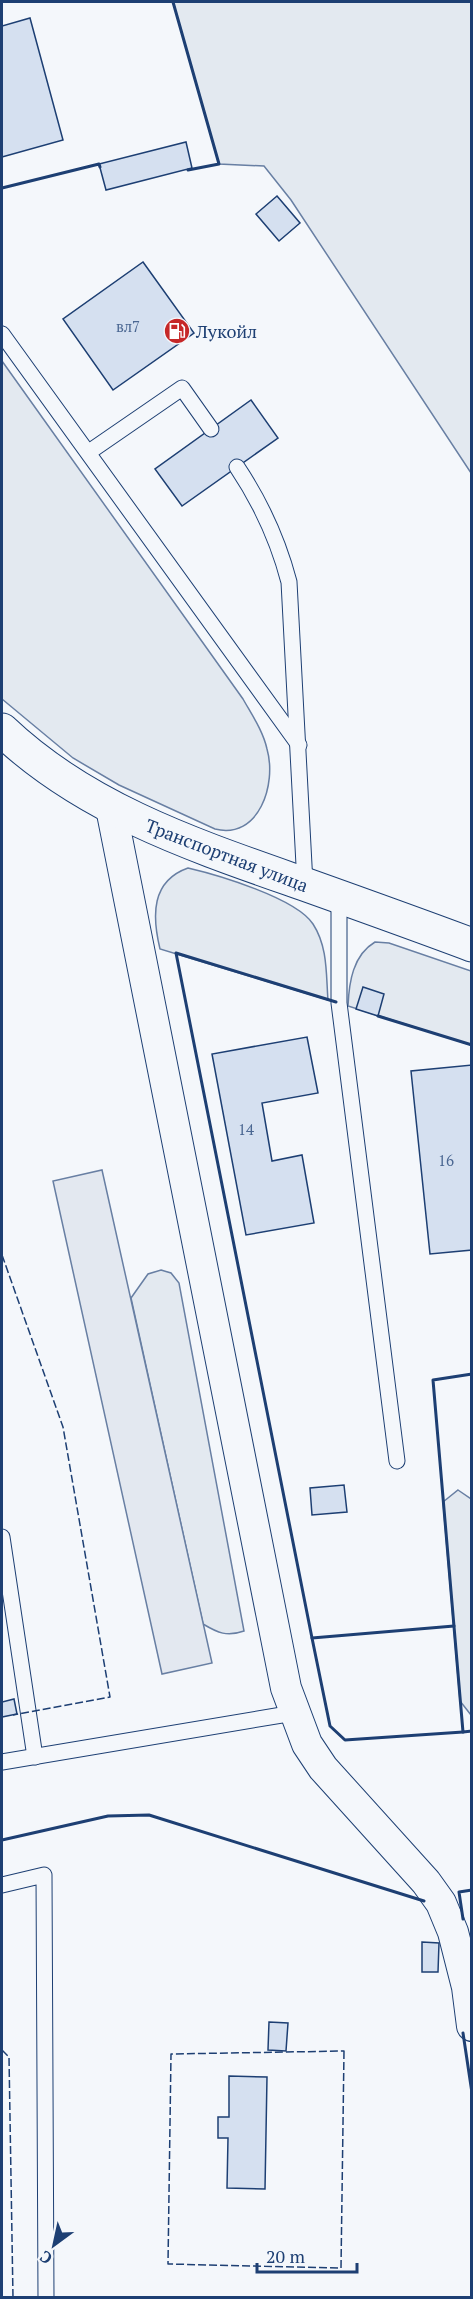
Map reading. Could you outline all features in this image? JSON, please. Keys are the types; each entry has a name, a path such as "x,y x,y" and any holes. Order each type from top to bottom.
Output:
{"street":[{"name":"Транспортная улица","path":"2,730 56,774 111,808 164,833 471,945"},
{"path":"111,808 276,1642 294,1713 307,1744 323,1768 426,1882 441,1903 453,1932 466,1987 471,2026"}],"lane":[{"path":"2,334 298,745"},
{"path":"89,453 182,388 211,429"},
{"path":"237,467 265,513 280,548 289,582 305,884"},
{"path":"339,897 339,1003 397,1461"},
{"path":"2,1537 35,1757"},
{"path":"2,1762 294,1713"},
{"path":"2,1885 44,1875 46,2298"}],"shaded area":[{"path":"173,2 471,2 471,473 291,200 264,166 219,164"},
{"path":"2,361 243,699 257,723 267,749 269,763 267,793 253,818 243,826 230,830 215,829 119,785 73,758 2,699"},
{"path":"188,868 255,889 291,905 304,914 313,924 321,942 328,1000 160,949 156,924 157,901 167,882"},
{"path":"375,942 389,943 471,971 471,1045 348,1006 351,979 357,962 368,947"},
{"path":"102,1170 212,1663 162,1674 53,1181"},
{"path":"161,1270 171,1273 179,1283 244,1631 238,1633 223,1633 203,1624 131,1298 148,1274"},
{"path":"458,1490 471,1499 471,1715 460,1701 443,1502"}],"building":[{"path":"30,18 63,140 2,157 2,26"},
{"path":"186,142 192,168 106,190 99,164"},
{"path":"277,196 300,223 279,241 256,214"},
{"path":"143,262 194,333 113,390 63,319"},
{"path":"251,400 278,438 182,506 155,469"},
{"path":"363,987 384,994 378,1016 356,1009"},
{"path":"307,1037 318,1093 262,1103 272,1161 302,1155 314,1223 246,1235 212,1054"},
{"path":"472,1065 472,1250 430,1254 411,1071"},
{"path":"344,1485 347,1512 312,1515 310,1488"},
{"path":"14,1699 17,1714 2,1717 2,1702"},
{"path":"422,1942 439,1943 438,1972 422,1972"},
{"path":"269,2022 288,2023 286,2051 268,2050"},
{"path":"229,2076 267,2077 265,2189 227,2188 228,2138 218,2138 218,2117 229,2117"}],"fence":[{"path":"2,1255 63,1427 110,1697 13,1715"},
{"path":"2,2050 9,2057 13,2298"},
{"path":"344,2051 341,2268 168,2264 171,2054 344,2051"}],"wall":[{"path":"173,2 219,164 188,170"},
{"path":"2,188 99,164 100,167"},
{"path":"336,1002 176,953 312,1638 454,1626"},
{"path":"378,1016 472,1045"},
{"path":"472,1374 433,1380 463,1732 472,1731"},
{"path":"312,1638 330,1726 345,1740 463,1732"},
{"path":"2,1840 108,1816 149,1815 424,1901"},
{"path":"463,1919 459,1892 472,1890"},
{"path":"463,2033 472,2093"}],"place":[{"name":"Лукойл","path":"177,331"}]}
